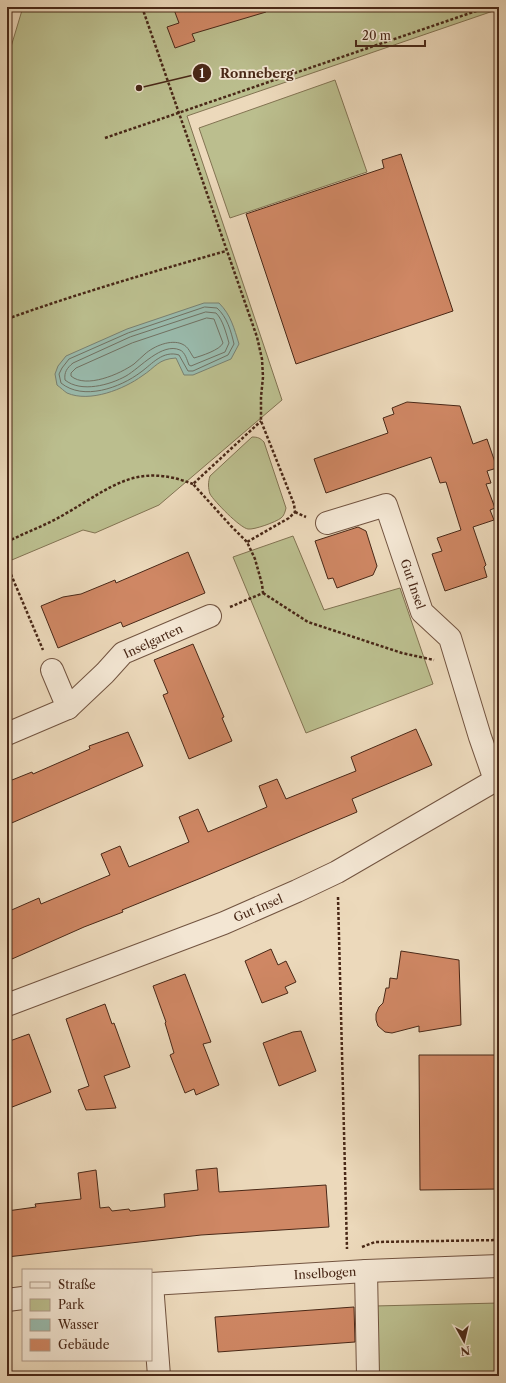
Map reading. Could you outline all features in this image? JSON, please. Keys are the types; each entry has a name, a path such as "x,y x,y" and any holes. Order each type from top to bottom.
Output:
{"street":[{"name":"Gut Insel","path":"7,1005 224,923 297,891 337,872 497,779 480,738 450,638 422,612 386,505 327,523"},
{"name":"Inselgarten","path":"7,734 68,708 105,673 123,653 210,616"},
{"path":"52,670 68,708"},
{"name":"Inselbogen","path":"152,1284 366,1271 499,1266"},
{"path":"366,1271 368,1376"},
{"path":"152,1296 159,1376"},
{"path":"7,1300 22,1298"}],"path":[{"path":"142,7 257,337 262,359 263,377 261,421 294,504 295,512 289,518 247,542"},
{"path":"105,138 488,7"},
{"path":"7,319 111,284 226,251"},
{"path":"193,484 261,421"},
{"path":"7,542 45,525 118,482 135,477 156,475 179,478 193,484 247,542 255,559 263,593"},
{"path":"7,566 52,670"},
{"path":"263,593 308,622 402,653 459,666"},
{"path":"210,616 263,593"},
{"path":"337,872 347,1252 366,1271"}],"green space":[{"path":"23,7 499,7 499,9 187,116 282,400 159,505 95,533 83,530 7,562 7,60"},
{"path":"335,80 367,172 230,218 199,128"},
{"path":"252,437 259,438 264,442 286,508 283,516 278,520 260,527 248,529 239,524 216,502 210,494 209,483 210,476"},
{"path":"293,536 324,610 400,588 433,684 306,733 233,557"},
{"path":"499,1303 499,1376 378,1376 374,1306"}],"water":[{"path":"204,303 219,303 234,327 239,344 231,359 193,375 184,375 176,358 165,360 126,386 96,395 76,396 67,393 57,385 55,374 58,366 66,356 127,329"}],"building":[{"path":"173,7 265,7 266,12 192,34 195,41 175,48 167,27 179,23"},
{"path":"401,154 453,311 296,364 246,214 384,168 382,160"},
{"path":"407,402 460,406 473,444 487,439 497,468 487,471 491,483 486,484 495,508 490,510 494,520 473,527 486,565 484,567 487,577 445,591 432,554 442,551 437,538 461,530 446,482 440,483 431,457 326,493 314,459 388,433 383,418 394,414 392,408"},
{"path":"358,527 366,531 377,566 373,575 337,588 333,578 328,579 315,541"},
{"path":"188,552 205,593 123,627 121,622 58,648 41,606 63,597 81,594 115,580 116,583"},
{"path":"193,644 224,717 222,718 232,741 189,759 163,695 168,693 154,660"},
{"path":"416,729 432,765 352,799 357,812 122,910 123,912 84,927 12,959 7,959 7,912 39,898 41,904 110,875 101,854 120,846 129,867 189,842 179,817 198,809 208,832 267,807 259,786 277,779 286,799 356,771 351,757"},
{"path":"128,732 143,766 7,825 7,782 32,772 33,774 90,749 89,746"},
{"path":"271,949 278,965 286,961 296,982 285,987 288,993 262,1003 245,961"},
{"path":"401,951 459,960 461,1025 419,1032 419,1026 392,1033 385,1032 378,1026 376,1014 379,1007 383,1003 386,988 389,988 390,978 397,979"},
{"path":"185,974 211,1042 203,1044 219,1085 196,1095 194,1089 185,1093 170,1055 174,1053 165,1023 166,1022 153,986"},
{"path":"105,1004 112,1024 114,1023 130,1067 104,1076 116,1108 86,1110 78,1090 89,1086 66,1019"},
{"path":"301,1031 316,1071 279,1086 263,1043 293,1032"},
{"path":"29,1034 51,1092 7,1109 7,1042"},
{"path":"419,1055 499,1055 499,1189 420,1190"},
{"path":"217,1168 219,1192 326,1185 329,1227 201,1235 7,1257 7,1211 36,1207 35,1204 81,1199 78,1173 96,1170 100,1208 109,1207 112,1211 129,1209 130,1211 165,1207 164,1194 198,1190 196,1170"},
{"path":"354,1307 355,1342 218,1352 215,1317"}],"place":[{"name":"Ronneberg","path":"139,88"}]}
